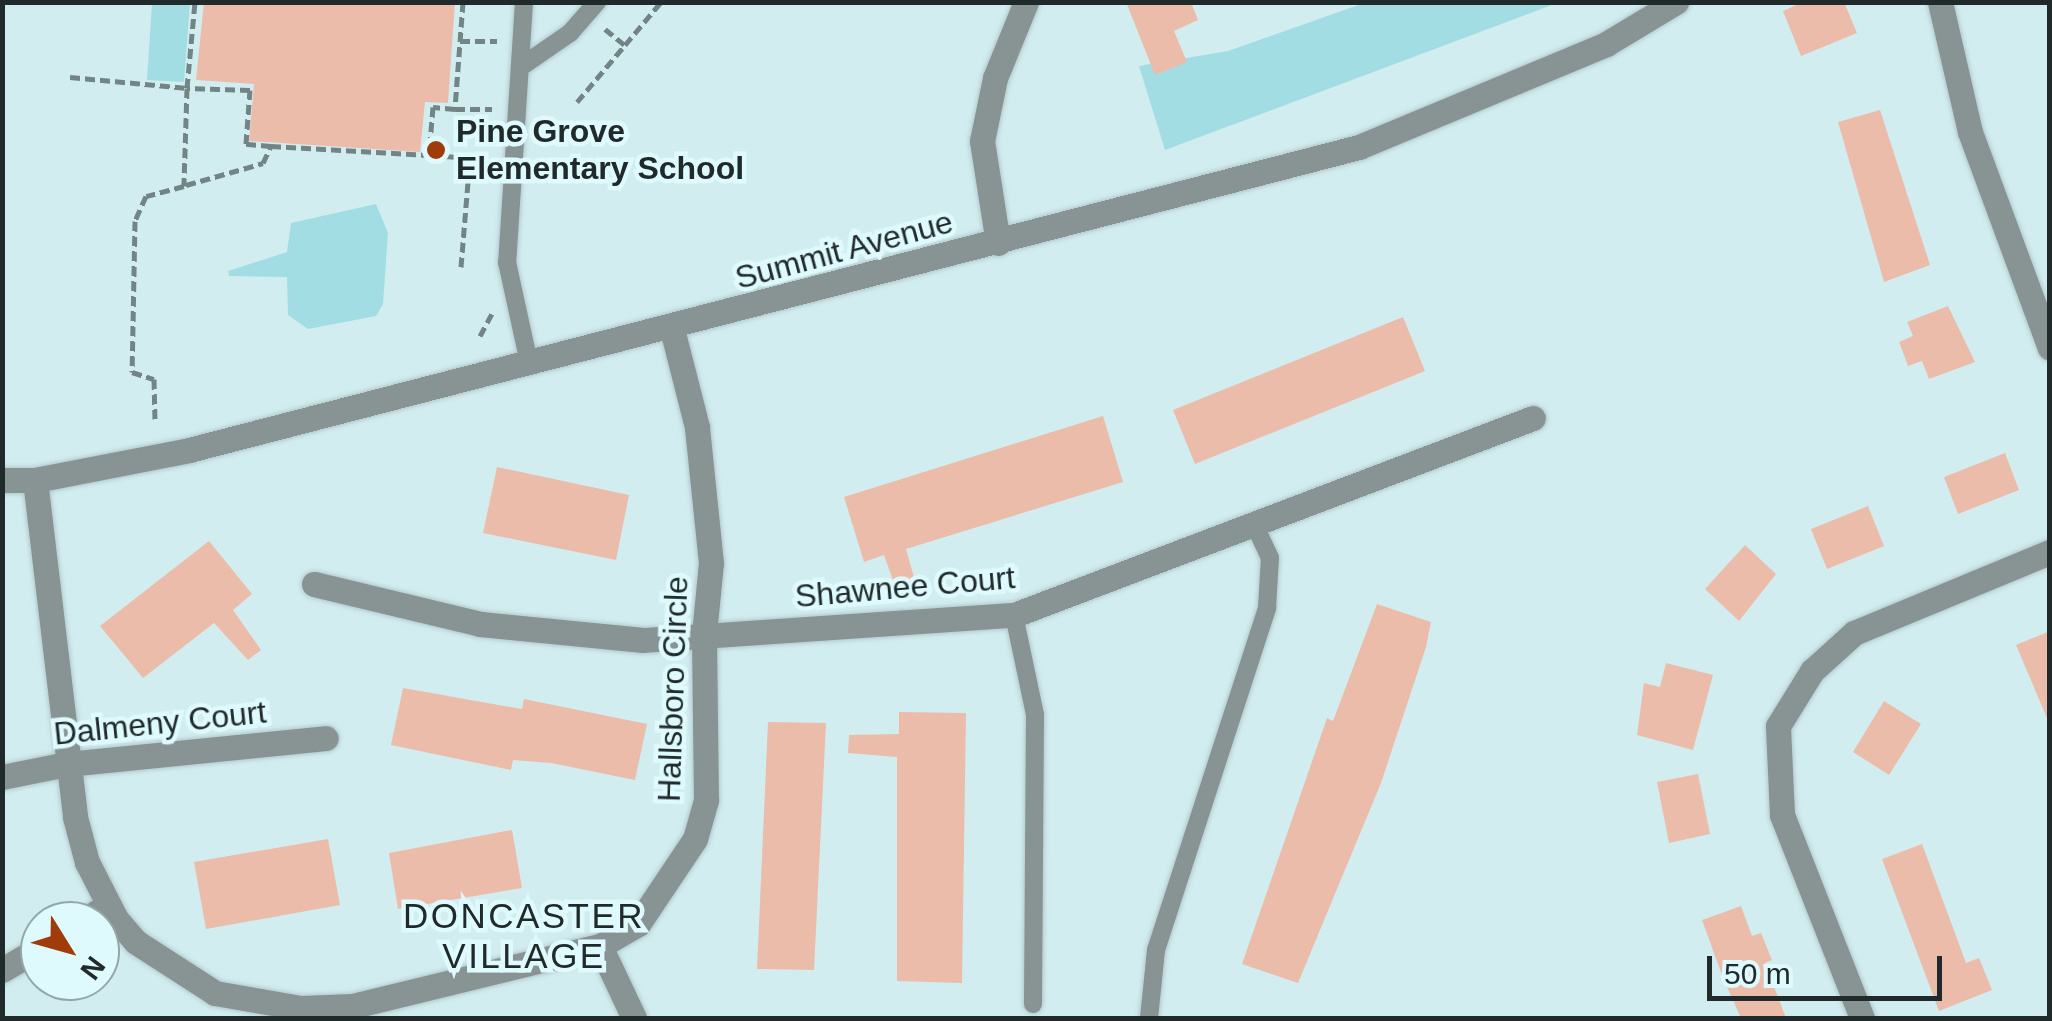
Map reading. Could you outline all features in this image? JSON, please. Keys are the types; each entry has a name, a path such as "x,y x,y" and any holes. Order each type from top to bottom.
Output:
{"street":[{"path":"998,243 982,141 996,78 1026,2"},
{"name":"Summit Avenue","path":"2,480 36,480 189,450 672,330 1359,148 1606,44 1676,2"},
{"path":"1940,2 1975,148 2050,348"},
{"name":"Hallsboro Circle","path":"120,921 136,942 204,988 301,1008 353,1006 600,946 638,924 696,839 706,800 704,634 710,563 706,496 672,330"},
{"name":"Shawnee Court","path":"314,584 542,633 643,640 1014,615 1533,418"},
{"name":"Hallsboro Circle","path":"36,480 67,764 87,862 106,901"},
{"path":"1862,1018 1782,815 1778,726 1812,671 1854,633 2050,552"},
{"name":"Dalmeny Court","path":"2,777 67,764 326,738"},
{"path":"600,946 634,1018"}],"lane":[{"path":"524,2 524,64 507,262 530,363"},
{"path":"524,64 592,8"},
{"path":"1148,1018 1156,950 1267,608 1270,558 1254,523"},
{"path":"1014,615 1035,715 1033,1004"}],"path":[{"path":"184,186 195,2"},
{"path":"455,109 463,2"},
{"path":"577,102 661,2"},
{"path":"592,8 625,45"},
{"path":"498,58 501,22"},
{"path":"460,41 500,40"},
{"path":"70,76 250,90 246,144 491,160 492,143"},
{"path":"494,126 496,92"},
{"path":"430,155 433,108 495,109"},
{"path":"155,419 154,379 132,372 136,221 146,196 263,163 271,146"},
{"path":"461,267 470,158"}],"shaded area":[{"path":"152,3 190,3 184,82 147,80"},
{"path":"1364,3 1557,3 1165,150 1139,66 1228,51"},
{"path":"376,204 388,233 383,304 376,316 308,329 288,315 287,277 229,276 228,271 287,252 291,223"}],"building":[{"path":"204,2 455,2 448,103 425,102 420,152 249,141 254,84 196,80"},
{"path":"1126,2 1191,2 1198,20 1174,31 1187,62 1155,75"},
{"path":"1803,2 1844,2 1857,33 1801,56 1783,11"},
{"path":"1880,110 1930,265 1884,282 1838,122"},
{"path":"1948,306 1975,362 1929,379 1922,361 1908,366 1899,342 1913,336 1907,322"},
{"path":"1403,317 1425,371 1195,464 1173,410"},
{"path":"1103,416 1123,482 906,549 919,595 900,600 884,555 864,562 844,497"},
{"path":"2005,453 2019,490 1958,514 1944,477"},
{"path":"497,467 629,495 616,560 483,533"},
{"path":"1868,506 1884,546 1827,569 1811,529"},
{"path":"209,541 252,594 233,610 261,650 248,660 214,623 143,678 100,626"},
{"path":"1745,545 1776,574 1739,621 1705,589"},
{"path":"1377,604 1431,622 1426,647 1381,783 1298,983 1242,964 1327,718 1333,721"},
{"path":"2050,631 2050,723 2049,723 2016,645"},
{"path":"1666,663 1713,675 1693,750 1637,735 1644,683 1660,687"},
{"path":"403,688 522,709 524,699 647,724 635,780 551,763 513,760 511,770 391,745"},
{"path":"1884,701 1921,724 1889,775 1853,752"},
{"path":"899,712 966,713 962,983 897,981 897,757 848,753 849,735 899,734"},
{"path":"768,722 826,723 814,970 757,969"},
{"path":"1698,774 1710,834 1669,843 1657,782"},
{"path":"512,830 522,888 398,909 389,853"},
{"path":"328,839 340,905 206,929 194,862"},
{"path":"1922,844 1966,963 1979,958 1992,990 1939,1011 1882,859"},
{"path":"1741,906 1752,936 1761,933 1772,960 1765,963 1786,1018 1741,1018 1723,978 1702,920"}],"place":[{"name":"Pine Grove Elementary School","path":"436,150"}],"district":[{"name":"DONCASTER VILLAGE","path":"524,936"}]}
